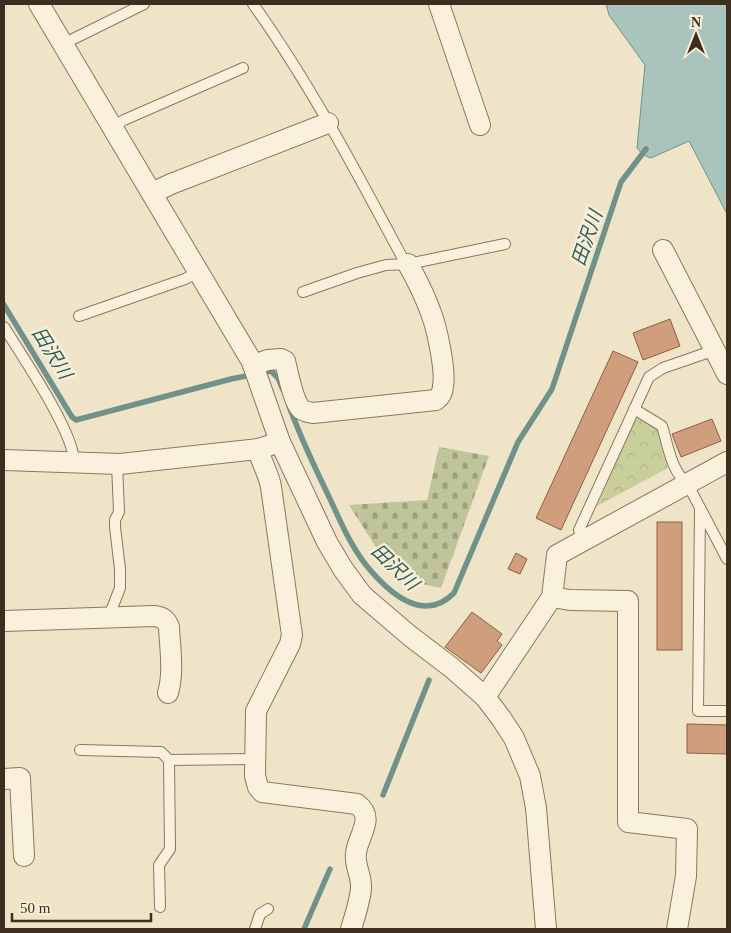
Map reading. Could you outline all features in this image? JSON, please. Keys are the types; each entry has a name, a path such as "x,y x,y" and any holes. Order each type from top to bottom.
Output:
{"street":[{"path":"39,4 253,365 280,442 327,542 343,569 362,595 485,697 514,738 530,776 536,808 546,929"},
{"path":"439,4 480,125"},
{"path":"152,193 180,180 328,123"},
{"path":"663,250 727,374"},
{"path":"253,365 281,358 285,361 298,403 302,410 306,412 436,400 442,393 444,376 435,330 422,289 408,264"},
{"path":"4,460 117,464 258,449 280,442"},
{"path":"258,449 260,460 269,478 271,487 292,635 290,644 256,711 254,759 256,783 262,792 357,804 363,808 366,815 365,823 355,859 361,887 351,929"},
{"path":"485,697 552,597 557,555 727,462"},
{"path":"552,597 570,600 628,601 628,822 687,829 686,876 677,929"},
{"path":"4,621 154,616 162,618 168,622 169,627 171,683 168,693"},
{"path":"4,779 20,778 24,856"}],"lane":[{"path":"63,44 144,4"},
{"path":"253,4 280,41 352,164 402,257 408,264"},
{"path":"113,127 124,120 243,68"},
{"path":"303,292 386,265 408,264 505,244"},
{"path":"79,316 185,279 198,272"},
{"path":"4,327 45,393 74,452 74,462"},
{"path":"583,541 579,530 649,377 664,368 715,350"},
{"path":"634,409 662,426 674,466 680,478 687,483 727,559"},
{"path":"110,618 110,611 120,588 120,568 115,527 119,512 117,464"},
{"path":"700,508 698,711 727,711"},
{"path":"80,750 161,752 169,760 170,850 159,864 160,907"},
{"path":"169,760 254,759"},
{"path":"255,929 260,914 268,909"}],"green space":[{"path":"636,418 659,430 668,468 597,506"},
{"path":"439,447 489,456 441,588 409,581 381,555 349,505 427,500"}],"water":[{"path":"606,4 727,4 727,214 689,141 651,158 643,155 637,148 645,65 609,15"}],"building":[{"path":"670,319 680,346 643,360 633,333"},
{"path":"613,351 638,362 561,530 536,518"},
{"path":"712,419 721,441 681,457 672,434"},
{"path":"657,522 682,522 682,650 657,650"},
{"path":"516,553 527,559 520,574 508,569"},
{"path":"472,612 502,634 497,641 502,645 481,673 445,647"},
{"path":"687,724 727,725 727,754 687,753"}],"waterway":[{"name":"田沢川","path":"289,406 343,526 366,565 384,585 406,601 430,606 442,602 454,593 518,442 552,389 621,182 646,149"},
{"name":"田沢川","path":"4,305 72,417 76,420 231,379 271,371 278,378 283,390"},
{"name":"田沢川","path":"383,795 429,680"},
{"name":"田沢川","path":"304,929 330,869"}]}
